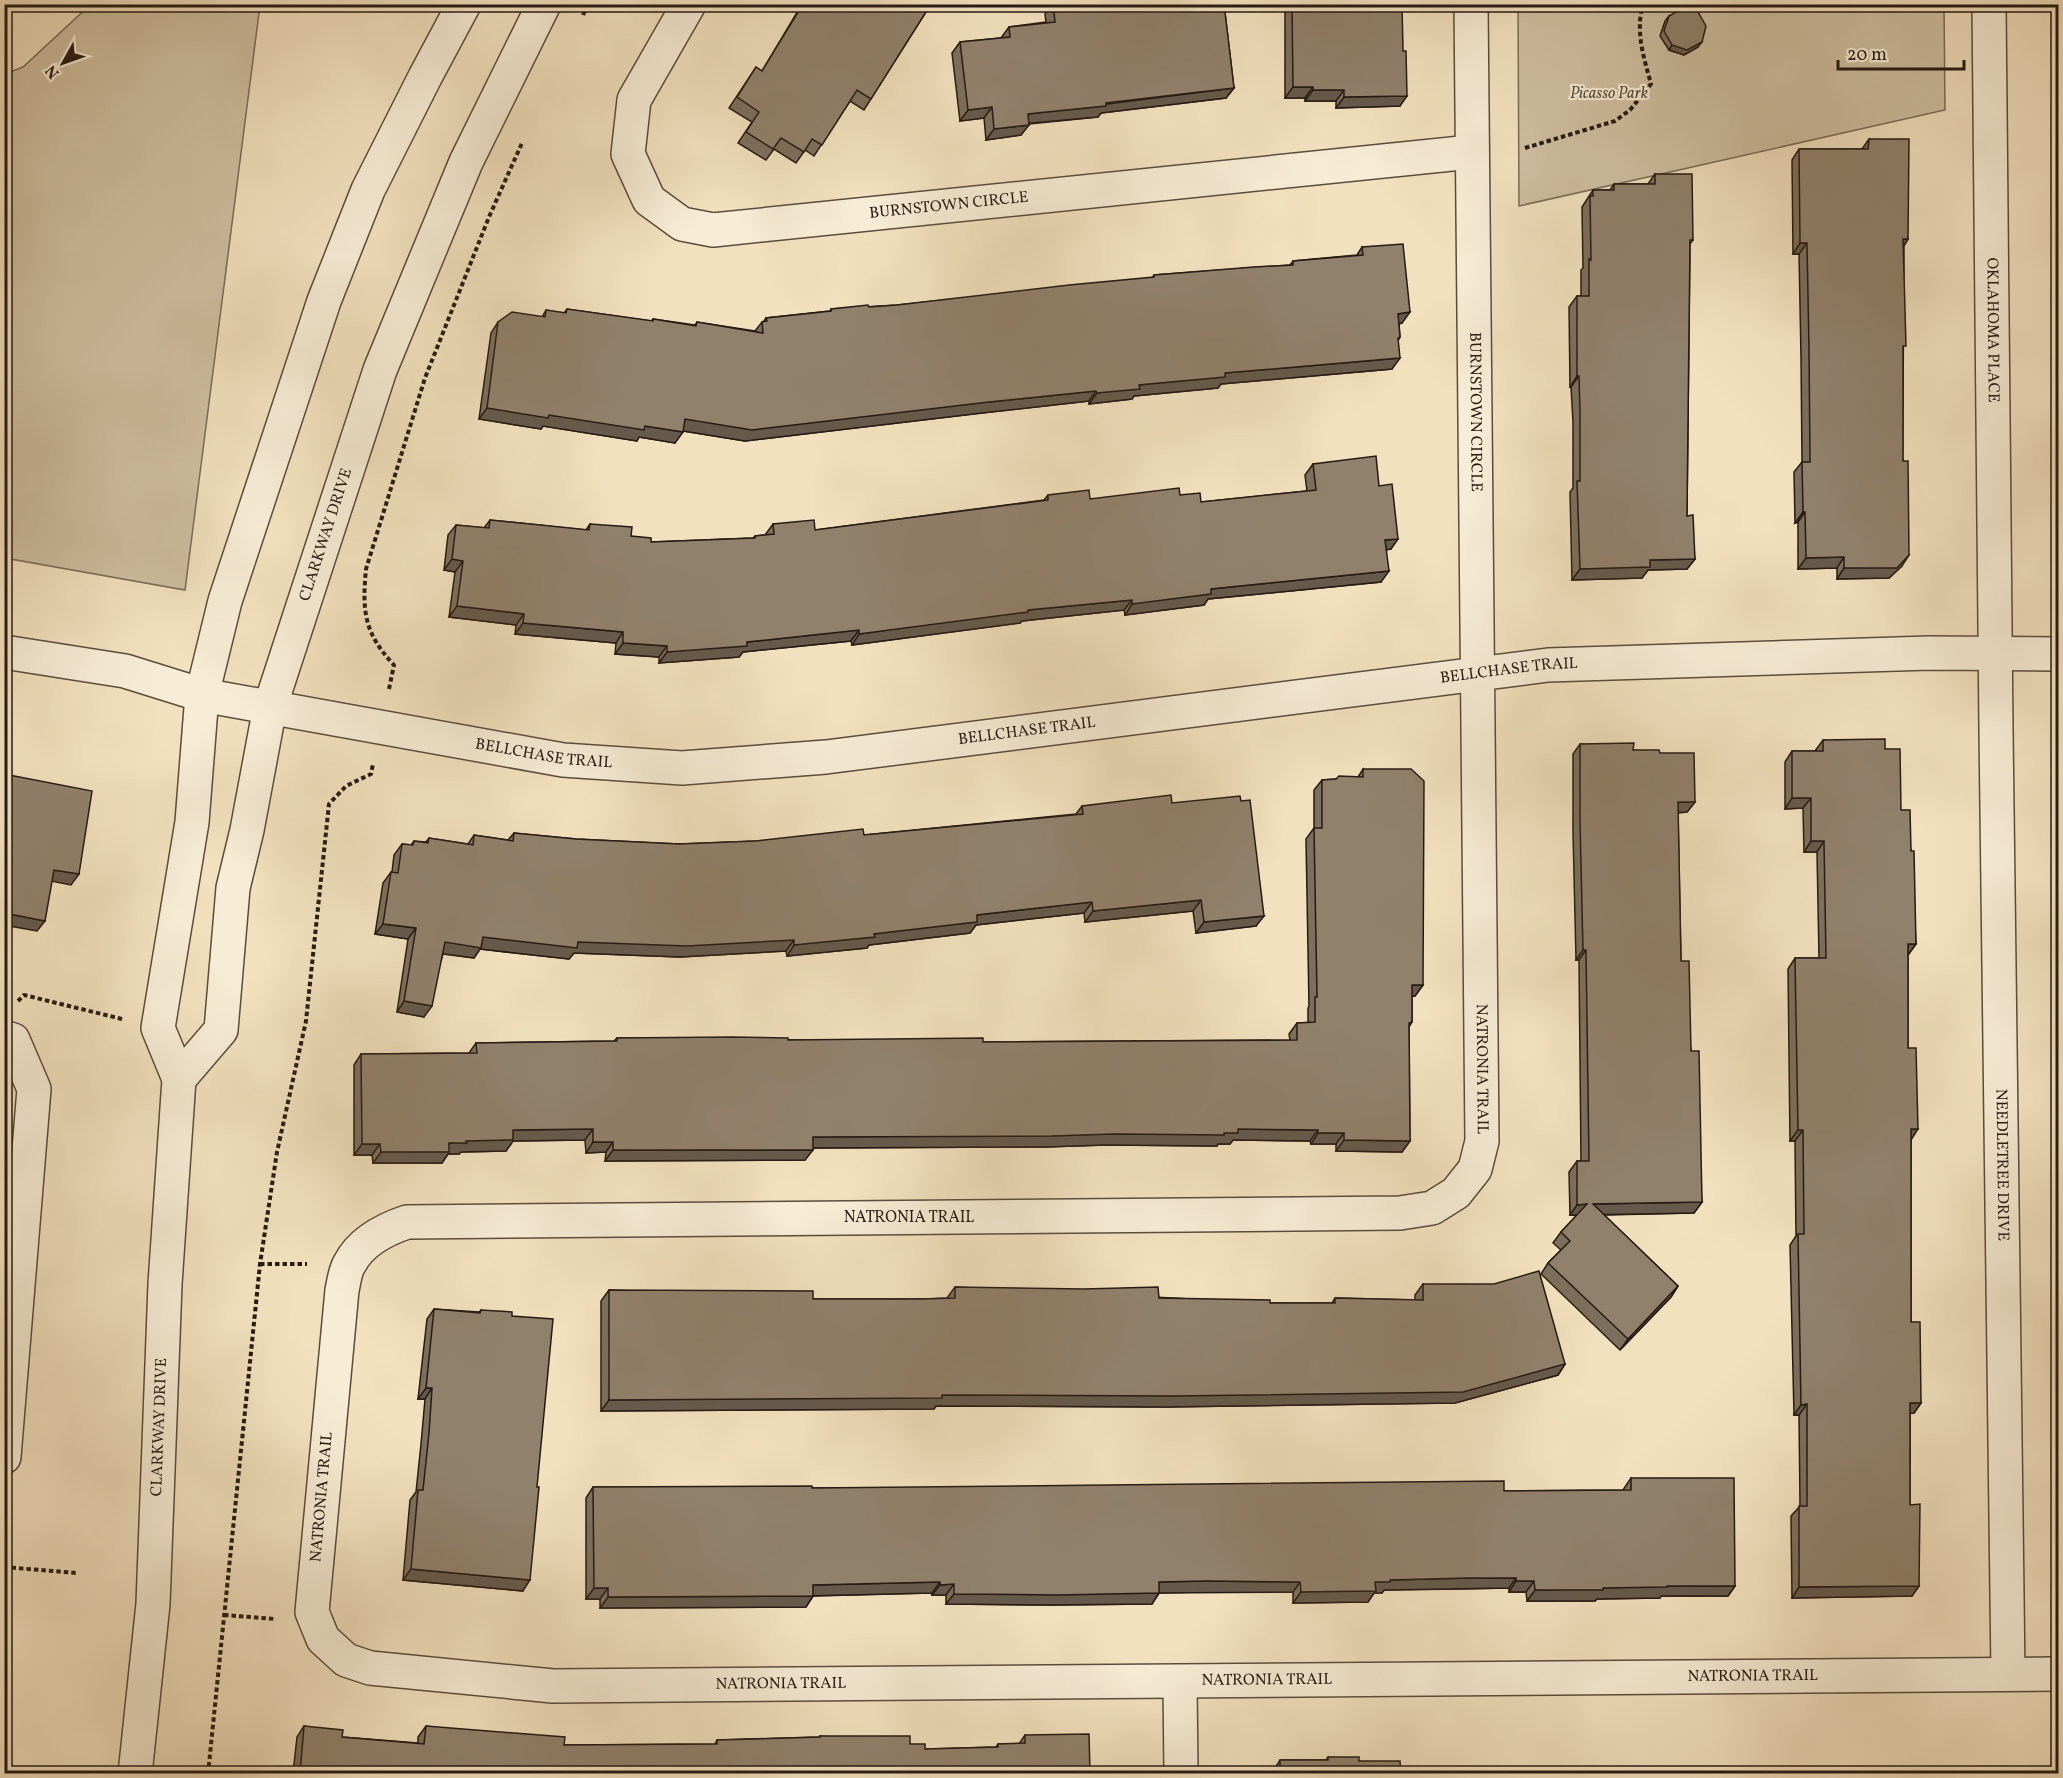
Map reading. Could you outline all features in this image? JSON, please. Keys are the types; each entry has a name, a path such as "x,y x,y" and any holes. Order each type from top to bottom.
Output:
{"street":[{"path":"158,1028 192,822 202,695 225,601 324,301 368,190 424,77 464,4"},
{"name":"CLARKWAY DRIVE","path":"179,1080 221,1029 233,888 248,830 270,707 380,370 466,162 544,4"},
{"name":"BURNSTOWN CIRCLE","path":"689,4 634,100 628,154 649,200 682,224 713,230 1471,152"},
{"name":"BURNSTOWN CIRCLE","path":"1471,4 1478,672"},
{"name":"OKLAHOMA PLACE","path":"1989,4 1995,654"},
{"name":"BELLCHASE TRAIL","path":"4,652 125,671 202,695 563,760 682,768 871,751 1478,672 1560,664 1929,653 2058,654"},
{"name":"NEEDLETREE DRIVE","path":"1995,654 2008,1674"},
{"name":"NATRONIA TRAIL","path":"1478,672 1482,1141 1475,1169 1456,1193 1432,1208 1400,1213 407,1222 388,1228 368,1241 350,1263 342,1290 312,1612 323,1639 346,1659 370,1668 553,1686 2058,1674"},
{"path":"4,1457 34,1089 13,1040 8,1022"},
{"name":"CLARKWAY DRIVE","path":"135,1773 153,1604 165,1284 179,1080 158,1028"},
{"path":"1180,1682 1181,1773"}],"path":[{"path":"578,25 588,4"},
{"path":"1525,148 1615,121 1630,110 1651,84 1638,19 1643,4"},
{"path":"394,665 373,639 367,620 363,599 366,569 425,378 489,217 525,136"},
{"path":"208,1773 260,1264 278,1152 306,1021 329,804 346,786 371,774"},
{"path":"8,1022 24,995 158,1028"},
{"path":"260,1264 314,1264"},
{"path":"4,1567 76,1573"},
{"path":"224,1615 282,1619"}],"green space":[{"path":"90,5 260,5 185,590 5,558 5,74 23,67"},
{"name":"Picasso Park","path":"1518,5 1944,5 1945,110 1519,206"}],"building":[{"path":"803,4 931,4 871,99 857,90 822,145 812,139 804,152 781,138 773,149 746,132 759,112 737,97 756,67 762,71"},
{"path":"1053,4 1224,4 1234,88 1106,103 1106,106 1028,114 1029,125 994,129 992,107 968,110 960,42 1010,37 1009,27 1055,22"},
{"path":"1292,4 1402,4 1407,96 1344,97 1344,90 1313,90 1313,87 1293,87"},
{"path":"1683,8 1698,12 1706,26 1702,42 1687,50 1672,45 1664,31 1669,16"},
{"path":"1869,139 1909,139 1908,239 1903,239 1906,346 1903,346 1903,461 1908,461 1909,555 1897,568 1844,568 1844,557 1806,558 1802,462 1810,462 1809,347 1807,243 1800,243 1799,149 1868,149"},
{"path":"1655,174 1692,174 1693,240 1690,240 1687,516 1693,515 1695,559 1650,560 1650,567 1580,569 1577,481 1580,481 1580,411 1579,376 1577,376 1577,296 1589,296 1590,196 1593,196 1593,190 1614,190 1614,184 1655,184"},
{"path":"1403,244 1410,312 1398,314 1400,358 1225,373 1225,377 1139,385 1140,389 989,402 752,430 685,419 683,432 645,426 644,430 487,408 498,322 512,312 545,317 546,310 566,313 567,309 696,326 697,322 763,333 762,322 767,321 766,318 868,305 869,307 897,305 1154,277 1154,275 1293,265 1293,261 1363,255 1362,247"},
{"path":"1376,456 1379,486 1392,484 1398,539 1385,540 1389,571 1211,589 1211,594 1132,604 1132,600 1028,610 1028,612 859,634 859,630 747,642 747,646 667,652 667,646 623,643 623,632 523,623 524,614 457,606 463,561 452,559 456,525 489,528 490,520 589,530 590,524 632,527 631,536 651,538 651,542 755,538 755,536 774,534 773,524 814,520 815,530 1048,500 1048,495 1089,490 1090,499 1179,488 1180,495 1200,493 1201,502 1316,490 1313,464"},
{"path":"1885,739 1885,749 1900,749 1901,810 1910,810 1911,851 1914,851 1916,944 1908,944 1908,1048 1916,1048 1918,1129 1911,1129 1911,1322 1920,1322 1921,1403 1910,1403 1910,1505 1920,1504 1919,1586 1799,1587 1799,1506 1807,1506 1807,1404 1801,1405 1798,1234 1804,1234 1803,1130 1798,1130 1795,958 1826,958 1824,841 1811,841 1811,798 1792,798 1792,751 1823,751 1823,740"},
{"path":"1634,743 1633,750 1694,753 1695,802 1678,802 1681,961 1689,961 1691,1051 1699,1051 1702,1202 1593,1204 1678,1286 1628,1339 1548,1263 1570,1241 1561,1232 1587,1204 1577,1205 1577,1161 1589,1161 1580,744"},
{"path":"1363,769 1411,769 1424,781 1423,985 1412,985 1412,1022 1409,1023 1410,1141 1344,1140 1344,1133 1318,1133 1318,1130 1238,1129 1238,1133 1224,1133 1224,1135 813,1137 813,1150 613,1150 613,1142 593,1142 593,1129 513,1130 513,1140 449,1143 449,1152 381,1152 380,1144 362,1144 361,1054 477,1053 476,1043 617,1041 617,1038 732,1037 788,1038 788,1040 983,1038 983,1042 1297,1040 1297,1023 1315,1022 1315,997 1317,997 1314,828 1322,828 1322,780 1336,779 1339,776 1363,777"},
{"path":"4,774 92,791 79,874 54,870 45,921 4,913"},
{"path":"1171,795 1172,803 1240,796 1241,801 1250,800 1264,916 1204,922 1201,900 1093,911 1092,902 977,915 977,922 874,934 875,937 794,945 794,940 687,946 578,942 577,948 483,937 481,948 445,942 432,1006 404,1001 416,928 383,924 391,872 398,873 402,844 413,845 414,841 428,843 429,838 473,845 474,835 513,841 514,833 576,839 679,844 756,841 863,829 864,835 1083,814 1082,806"},
{"path":"1539,1271 1565,1364 1463,1392 1173,1396 942,1395 942,1398 609,1400 609,1290 813,1291 813,1299 923,1299 955,1298 955,1287 1084,1289 1158,1287 1159,1298 1270,1300 1270,1303 1335,1303 1335,1298 1423,1300 1423,1284 1494,1284"},
{"path":"434,1309 480,1313 481,1310 512,1312 512,1316 553,1319 530,1580 411,1569 418,1490 423,1490 429,1433 432,1388 426,1388"},
{"path":"1631,1478 1734,1478 1735,1586 1535,1590 1534,1581 1516,1581 1516,1578 1469,1578 1375,1582 1376,1591 1301,1592 1300,1582 1206,1581 1159,1582 1159,1593 1057,1595 954,1594 954,1584 940,1585 940,1582 813,1585 813,1596 608,1597 608,1588 594,1588 593,1487 812,1486 812,1488 1504,1481 1504,1491 1631,1490"},
{"path":"304,1726 343,1730 342,1737 424,1744 426,1726 565,1737 564,1745 717,1744 717,1740 820,1736 910,1736 910,1744 925,1744 925,1749 998,1747 998,1744 1025,1743 1025,1735 1089,1734 1090,1773 300,1773"},
{"path":"1328,1757 1359,1757 1359,1761 1400,1761 1401,1773 1280,1773 1280,1760 1328,1760"}]}
